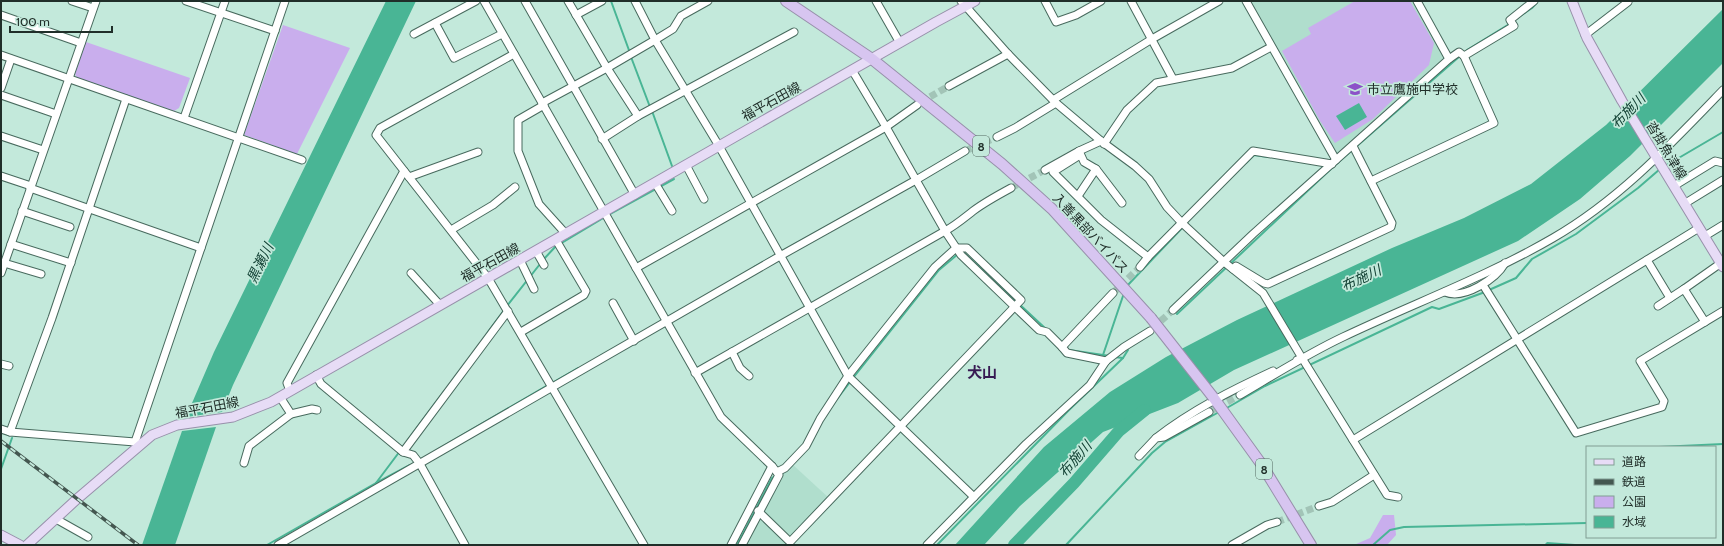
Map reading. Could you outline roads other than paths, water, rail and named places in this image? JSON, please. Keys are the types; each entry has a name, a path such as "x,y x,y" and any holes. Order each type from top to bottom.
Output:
{"highway":[{"name":"入善黒部バイパス","path":"786,1 872,59 969,135 1052,208 1151,318 1214,398 1262,465 1310,544"}],"main road":[{"name":"福平石田線","path":"27,545 137,444 152,435 177,425 233,417 254,410 280,397 440,304 536,252 900,43 963,4 975,1"},
{"name":"沓掛魚津線","path":"1572,1 1585,35 1622,101 1722,265"},
{"path":"1,535 20,545"}],"street":[{"path":"72,1 93,8"},
{"path":"1,273 96,1"},
{"path":"186,1 275,31"},
{"path":"184,118 225,1"},
{"path":"1,429 10,432 137,444 201,248 285,1"},
{"path":"414,34 476,1"},
{"path":"484,1 721,417 772,466 779,475 758,511 742,545"},
{"path":"525,1 634,195"},
{"path":"568,1 607,68 638,116"},
{"path":"576,15 602,1"},
{"path":"635,1 655,40 719,146 780,256 811,307 848,376 974,497"},
{"path":"566,234 539,204 518,151 518,120 572,86 607,68 655,40 673,28 681,16 708,1"},
{"path":"876,1 900,43"},
{"path":"1045,1 1056,22 1076,15 1101,1"},
{"path":"1131,1 1173,79"},
{"path":"997,137 1015,128 1152,39 1218,1"},
{"path":"1246,1 1334,162"},
{"path":"1417,1 1449,59"},
{"path":"1464,56 1514,26 1510,20 1534,1"},
{"path":"1585,35 1628,2"},
{"path":"963,4 1054,102 1103,143 1135,166 1149,179 1167,207 1182,223 1224,262 1267,297 1300,356 1387,495 1398,497"},
{"path":"1,15 81,43"},
{"path":"435,23 454,58 502,34"},
{"path":"602,138 638,116 794,32"},
{"path":"1045,170 1103,143 1127,110 1149,87 1156,83 1232,68 1271,47"},
{"path":"1173,310 1334,162 1449,59 1459,52 1464,56 1494,123 1371,181"},
{"path":"514,54 380,128 376,135 488,278 644,545"},
{"path":"949,86 1008,54"},
{"path":"1,55 302,160"},
{"path":"1,88 11,59"},
{"path":"852,70 961,256 1039,330 1047,332 1067,353 1106,361"},
{"path":"1138,456 1156,438 1190,413 1214,398 1300,356 1445,292 1553,238 1584,218 1616,194 1657,159 1723,90"},
{"path":"1,95 56,114"},
{"path":"10,432 89,210 126,99"},
{"path":"636,268 886,127 917,105"},
{"path":"1,136 43,150"},
{"path":"1233,269 1236,266 1268,284 1391,227 1392,223 1353,146"},
{"path":"278,545 965,151"},
{"path":"1140,266 1252,151 1334,162"},
{"path":"410,177 478,152"},
{"path":"1079,153 1084,162 1096,169 1122,203"},
{"path":"1079,153 1053,172 1114,230 1148,257"},
{"path":"1674,186 1715,161 1723,163"},
{"path":"686,165 704,198"},
{"path":"1078,196 1096,169"},
{"path":"290,391 287,383 404,171"},
{"path":"1,176 89,210 201,248"},
{"path":"1684,204 1723,180"},
{"path":"655,183 672,211"},
{"path":"451,230 493,205 515,187"},
{"path":"695,373 961,222 973,211 989,200 1011,188"},
{"path":"22,211 70,226"},
{"path":"1705,236 1723,225"},
{"path":"1353,440 1699,228"},
{"path":"520,332 584,295 586,291 556,240"},
{"path":"11,244 70,263"},
{"path":"777,472 785,468 806,446 820,418 848,376 935,267 956,248"},
{"path":"536,252 544,265"},
{"path":"520,260 534,289"},
{"path":"1647,260 1670,298"},
{"path":"1445,292 1450,294 1462,292 1484,285 1502,268 1506,262"},
{"path":"4,263 41,274"},
{"path":"1658,306 1722,265"},
{"path":"411,273 440,304"},
{"path":"1484,285 1576,433 1662,407 1664,401 1640,362 1723,311"},
{"path":"1684,289 1704,322"},
{"path":"1062,347 1113,293"},
{"path":"613,303 634,341"},
{"path":"758,511 792,544 901,426 1015,308"},
{"path":"403,452 508,311"},
{"path":"927,545 1026,444 1090,385 1106,361 1150,330"},
{"path":"732,352 740,368 748,376"},
{"path":"1240,395 1300,356"},
{"path":"1,364 9,366"},
{"path":"316,375 321,384 403,452 414,455 465,545"},
{"path":"280,397 291,414"},
{"path":"244,463 249,446 291,414 312,409 317,410"},
{"path":"1156,438 1164,437 1209,412"},
{"path":"731,545 772,466"},
{"path":"1319,506 1332,502 1374,474"},
{"path":"56,518 88,537"},
{"path":"1232,545 1267,525 1277,522"}],"water":[{"name":"黒瀬川","path":"386,1 416,1 233,385 222,412 186,417 214,352"},
{"path":"1723,9 1723,63 1630,156 1580,199 1518,241 1234,370 1178,403 1103,432 1020,506 984,545 955,545 1044,447 1110,392 1166,357 1237,320 1392,248 1464,218 1531,184 1606,125"},
{"path":"1359,103 1367,117 1345,130 1336,116"},
{"path":"216,427 175,545 142,545 182,431"},
{"path":"1547,542 1589,545 1544,545"}],"waterway":[{"path":"611,1 630,53"},
{"path":"1517,18 1532,8 1538,1"},
{"path":"1467,50 1511,23"},
{"path":"1177,314 1334,166 1460,56"},
{"path":"631,57 650,107"},
{"path":"652,111 672,166"},
{"path":"1665,166 1723,132"},
{"path":"1246,163 1254,155 1268,157"},
{"path":"1489,290 1516,278 1532,259 1576,234 1638,188 1660,169"},
{"path":"608,215 674,179"},
{"path":"754,267 863,206"},
{"path":"560,244 605,217"},
{"path":"1126,287 1184,226"},
{"path":"543,260 556,246"},
{"path":"962,251 1046,329"},
{"path":"853,378 939,270 958,254"},
{"path":"507,306 540,264"},
{"path":"1225,409 1265,386 1432,307 1439,309 1485,292"},
{"path":"1103,355 1124,293"},
{"path":"488,332 505,309"},
{"path":"1069,350 1110,356"},
{"path":"937,545 1069,410 1123,358 1128,350"},
{"path":"1114,357 1123,358"},
{"path":"552,383 578,368"},
{"path":"837,399 850,382"},
{"path":"435,451 548,385"},
{"path":"407,441 445,390"},
{"name":"布施川","path":"1014,545 1074,483 1119,431 1145,410"},
{"path":"1066,545 1152,453 1165,442 1219,412"},
{"path":"1,469 12,438"},
{"path":"1680,446 1723,444"},
{"path":"267,545 376,483 400,451"},
{"path":"376,483 410,465"},
{"path":"737,545 772,478 775,476"},
{"path":"1373,545 1390,530 1404,527 1586,523"}],"tunnel":[{"path":"921,102 949,86"},
{"path":"965,151 997,137"},
{"path":"1011,188 1045,170"},
{"path":"1113,293 1140,267"},
{"path":"1153,328 1173,310"},
{"path":"1209,412 1240,395"},
{"path":"1277,522 1319,506"}],"railway":[{"path":"1,441 138,545"}],"place":[{"name":"市立鷹施中学校","path":"1355,89"}],"district":[{"name":"犬山","path":"982,373"}]}
